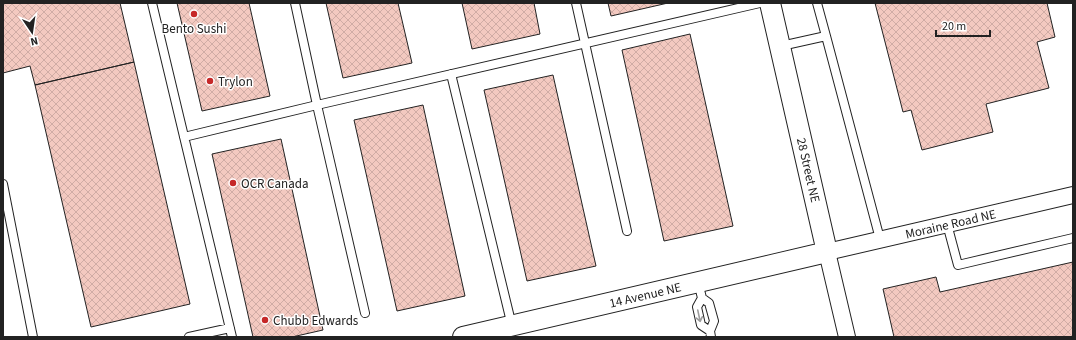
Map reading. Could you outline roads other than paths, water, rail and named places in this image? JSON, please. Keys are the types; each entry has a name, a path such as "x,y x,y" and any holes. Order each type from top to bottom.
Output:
{"street":[{"name":"28 Street NE","path":"770,3 847,337"},
{"name":"Moraine Road NE","path":"828,252 1073,195"},
{"name":"14 Avenue NE","path":"469,336 512,326 700,290 828,252"}],"lane":[{"path":"152,3 232,337"},
{"path":"295,3 365,313"},
{"path":"576,3 627,231"},
{"path":"184,137 760,3"},
{"path":"817,3 880,239"},
{"path":"780,46 826,36"},
{"path":"451,74 512,326"},
{"path":"3,184 33,337"},
{"path":"947,224 958,265 1073,238"},
{"path":"700,290 709,304 714,321 710,334 701,325 697,307 700,290"},
{"path":"189,337 230,328"}],"place":[{"name":"Bento Sushi","path":"194,14"},
{"name":"Trylon","path":"210,81"},
{"name":"OCR Canada","path":"233,183"},
{"name":"Chubb Edwards","path":"265,320"}]}
